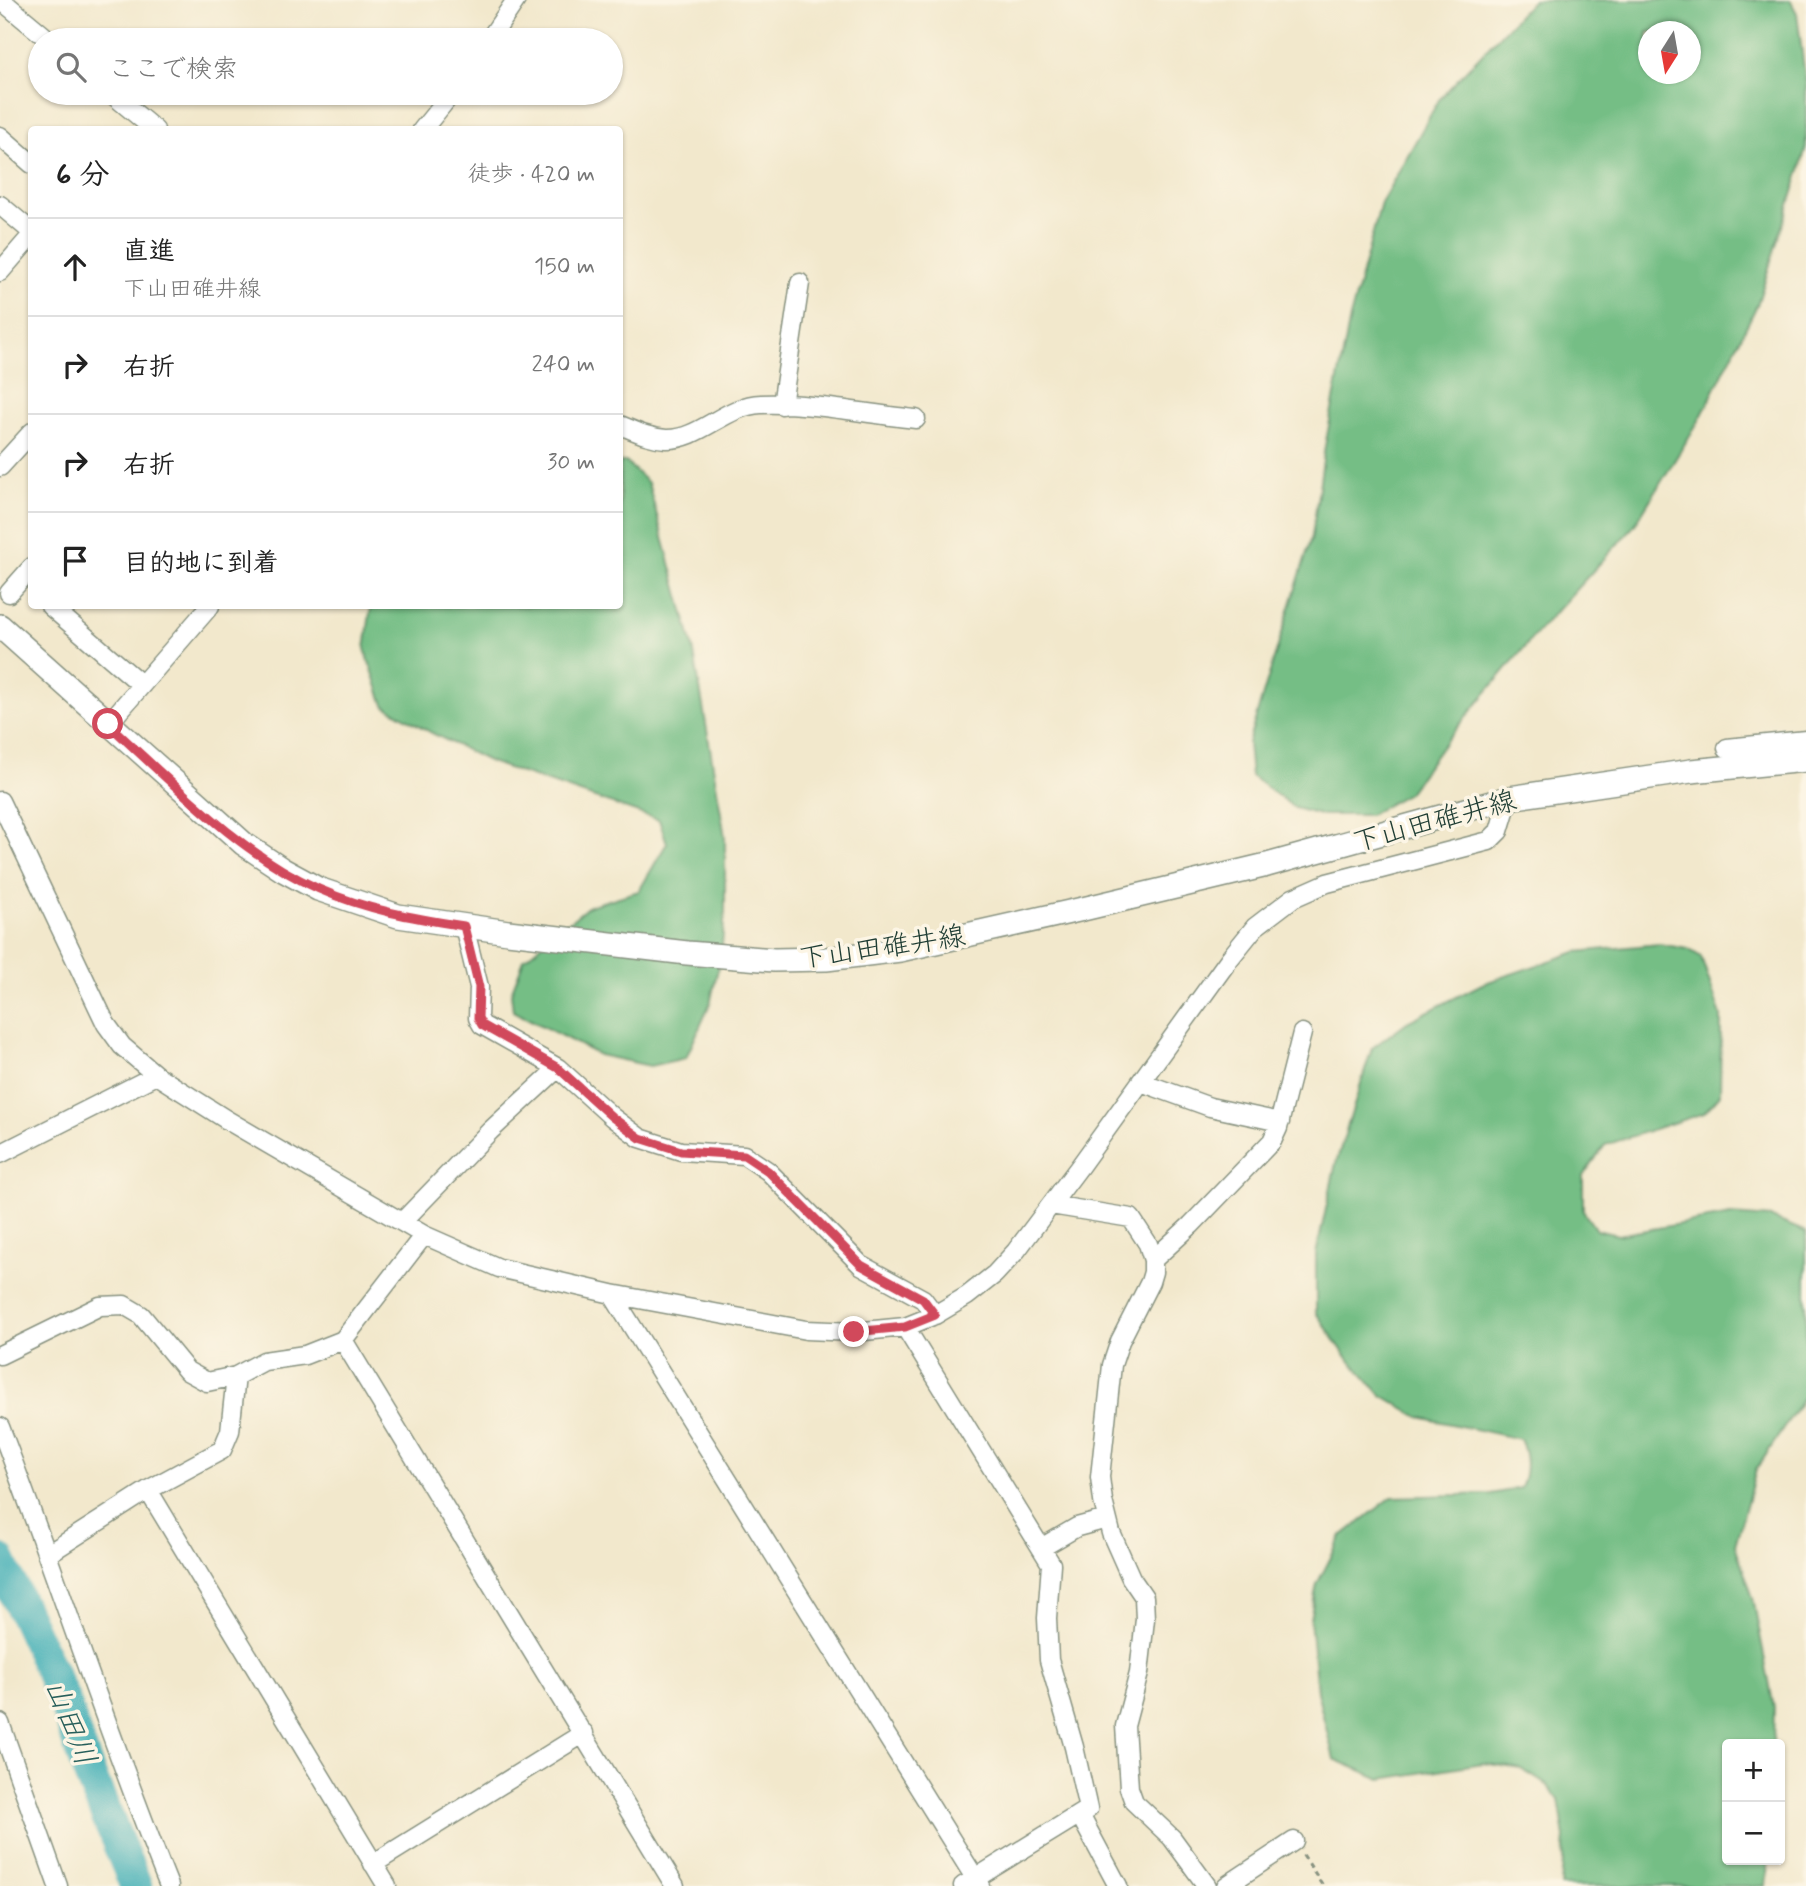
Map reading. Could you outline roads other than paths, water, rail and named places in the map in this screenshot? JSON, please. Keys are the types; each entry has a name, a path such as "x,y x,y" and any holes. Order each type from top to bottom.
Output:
{"main road":[{"name":"下山田碓井線","path":"0,626 244,844 283,870 318,888 398,916 699,954 774,960 826,959 900,950 1267,865 1508,798 1678,773 1806,760"}],"street":[{"path":"1,0 35,28"},
{"path":"497,28 516,0"},
{"path":"125,105 150,126"},
{"path":"425,126 442,105"},
{"path":"0,136 28,160"},
{"path":"0,205 28,230"},
{"path":"0,272 28,239"},
{"path":"782,404 800,282"},
{"path":"623,426 650,437 669,439 691,432 736,408 758,404 782,404 916,419"},
{"path":"0,467 28,436"},
{"path":"53,609 142,685"},
{"path":"108,724 207,609"},
{"path":"1727,748 1806,740"},
{"path":"0,801 106,1024 122,1046 156,1075 227,1120 424,1235 499,1268 612,1294 806,1331 854,1332 905,1327 935,1315 967,1296 995,1274 1051,1205 1255,927 1293,898 1327,883 1489,841 1499,831 1508,798"},
{"path":"464,926 479,987 478,1018 482,1025 558,1068 612,1117 640,1138 681,1151 744,1155 768,1171 861,1265 923,1299 935,1315"},
{"path":"1153,1260 1191,1225 1272,1140 1280,1122 1302,1033"},
{"path":"403,1221 481,1139 558,1068"},
{"path":"0,1154 156,1075"},
{"path":"1141,1082 1210,1107 1280,1122"},
{"path":"1051,1205 1131,1219 1148,1244 1153,1260 1150,1282 1120,1341 1112,1366 1100,1477 1107,1519 1131,1578 1144,1597 1145,1619 1139,1673 1125,1726 1129,1788 1134,1802 1172,1838 1207,1886"},
{"path":"0,1355 100,1306 124,1305 141,1315 187,1371 207,1382 236,1376 264,1361 305,1355 343,1340 424,1235"},
{"path":"612,1294 973,1883 1088,1809 1074,1747 1049,1660 1047,1618 1051,1564 905,1327"},
{"path":"343,1340 676,1886"},
{"path":"48,1554 148,1490 222,1450 230,1431 236,1376"},
{"path":"0,1427 48,1554 136,1805 169,1886"},
{"path":"148,1490 387,1886"},
{"path":"1041,1548 1077,1527 1107,1519"},
{"path":"0,1723 58,1886"},
{"path":"373,1864 584,1733"},
{"path":"1080,1815 1118,1886"},
{"path":"1226,1886 1294,1841"}],"waterway":[{"name":"山田川","path":"0,1560 63,1698 87,1768 136,1886"}]}
